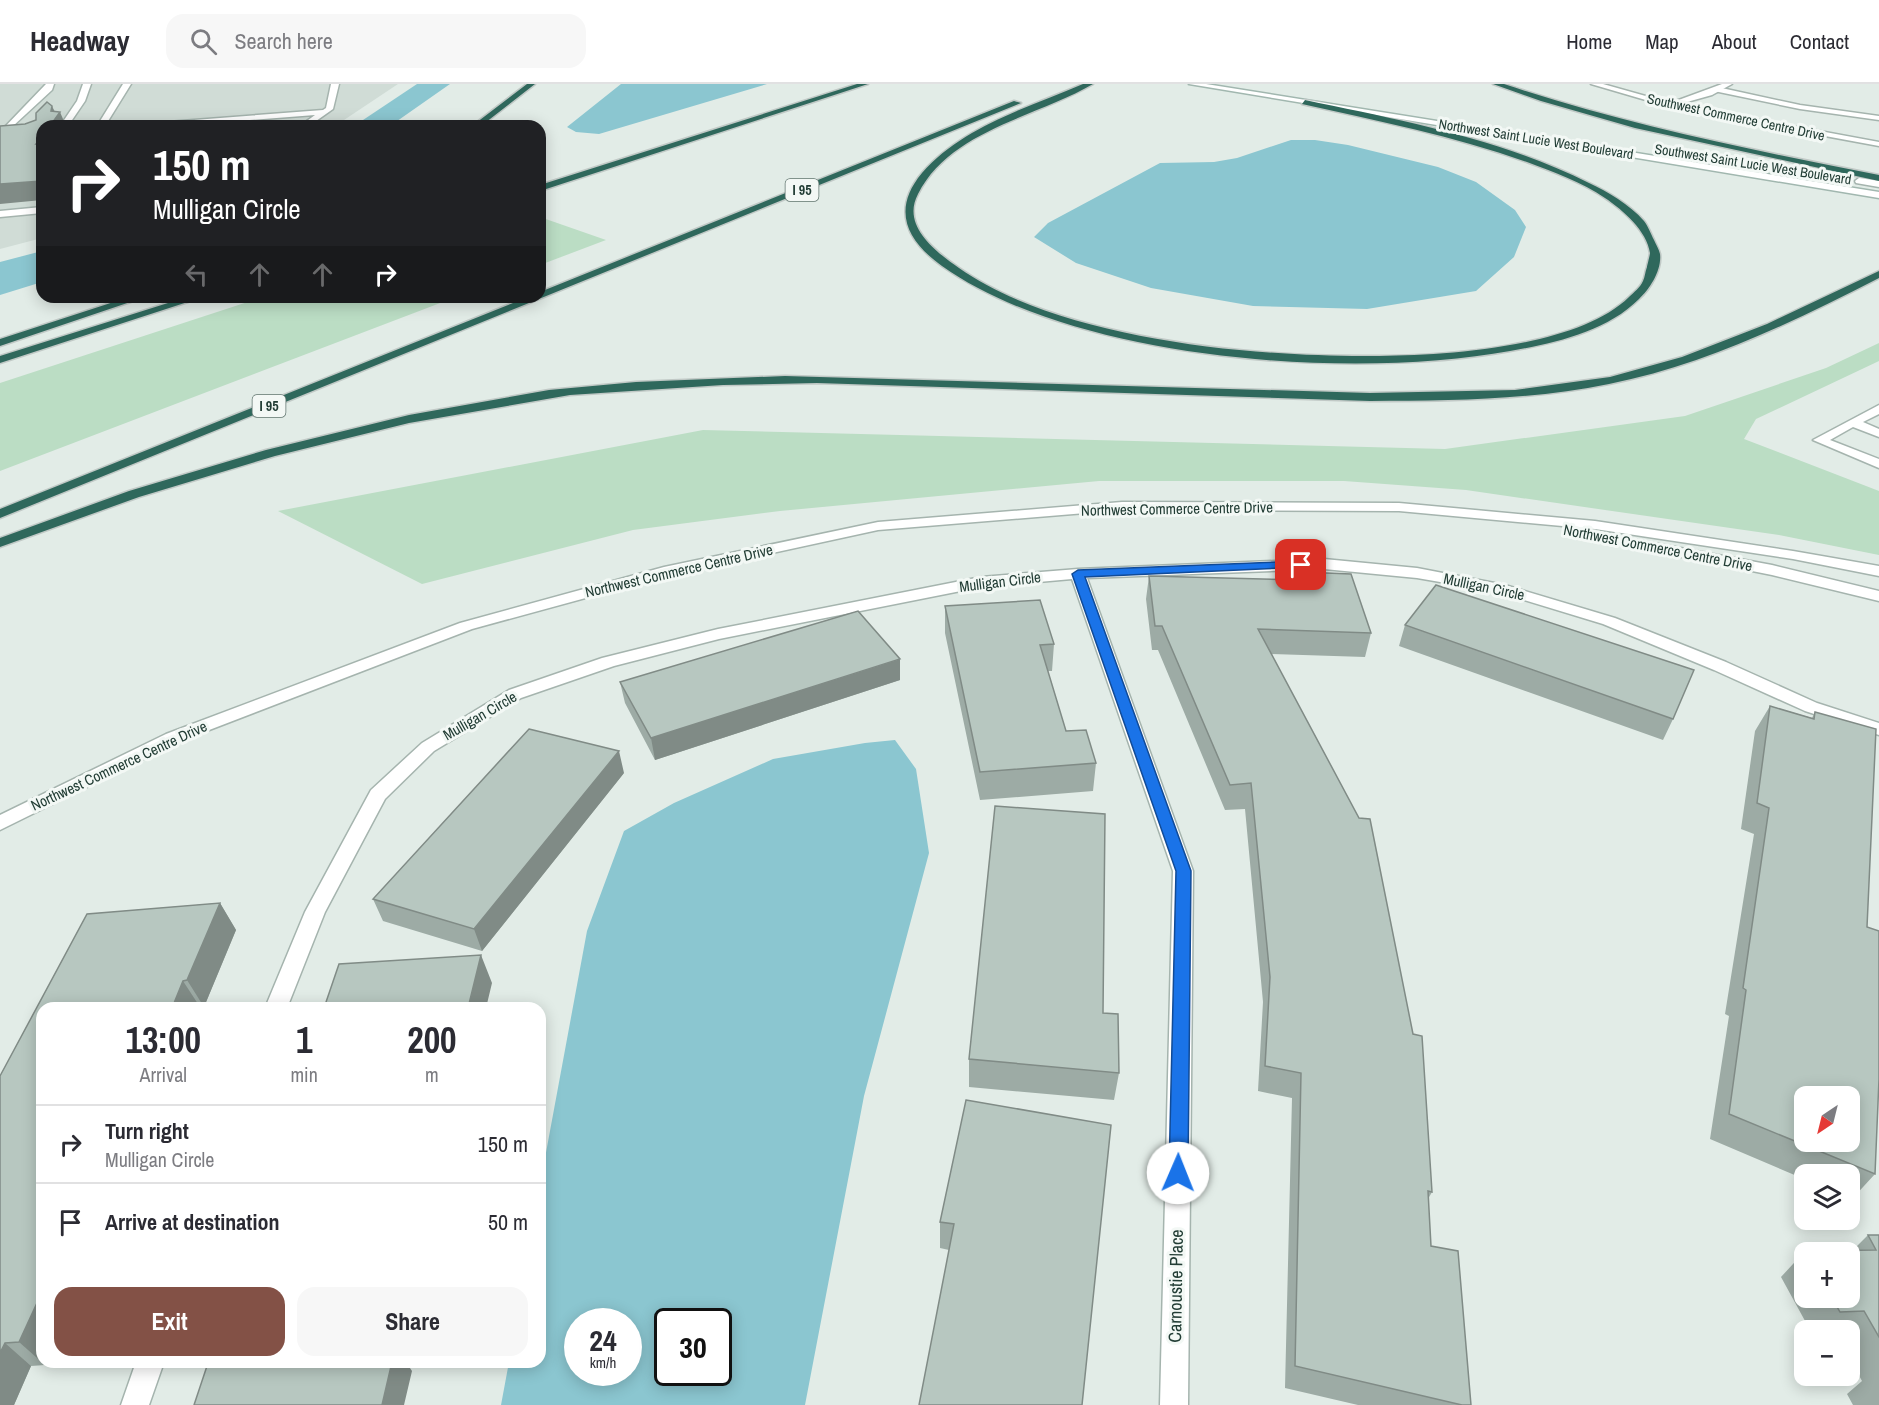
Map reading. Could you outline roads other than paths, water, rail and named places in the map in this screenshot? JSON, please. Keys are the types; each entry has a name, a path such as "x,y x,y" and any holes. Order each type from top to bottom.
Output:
{"highway":[{"path":"484,120 531,84"},
{"path":"546,186 864,84"},
{"name":"I 95","path":"546,293 1064,84"},
{"path":"1089,84 982,132 957,147 928,171 911,197 909,220 922,245 955,271 1007,300 1066,319 1157,341 1260,356 1372,360 1454,355 1530,344 1583,329 1623,312 1645,290 1656,266 1655,244 1645,227 1622,206 1597,189 1523,157 1442,134 1305,102"},
{"path":"1497,84 1567,106 1656,129 1879,178"},
{"path":"1859,181 1879,185"},
{"path":"0,543 77,513 184,477 303,443 444,411 553,394 636,386 801,380 1338,396 1476,396 1540,392 1602,381 1665,366 1789,319 1879,274"},
{"path":"0,343 122,303"},
{"path":"0,360 179,303"},
{"name":"I 95","path":"0,514 522,303"}],"street":[{"path":"0,136 49,88 50,84"},
{"path":"67,120 73,110 83,101 87,84"},
{"path":"105,120 128,84"},
{"path":"313,120 329,109 335,84"},
{"name":"Northwest Saint Lucie West Boulevard","path":"1193,84 1879,195"},
{"name":"Southwest Commerce Centre Drive","path":"1594,84 1669,105 1879,144"},
{"path":"1669,105 1728,84"},
{"path":"1717,89 1757,99 1879,118"},
{"name":"Southwest Commerce Centre Drive","path":"1674,94 1709,103"},
{"name":"Southwest Commerce Centre Drive","path":"1731,107 1879,135"},
{"path":"234,120 325,112"},
{"path":"0,136 10,136"},
{"name":"Southwest Saint Lucie West Boulevard","path":"1800,172 1859,181"},
{"path":"0,214 36,211"},
{"path":"1879,409 1819,441 1879,464"},
{"path":"1853,423 1879,432"},
{"name":"Northwest Commerce Centre Drive","path":"0,823 172,738 466,626 664,572 879,526 1122,506 1399,507 1595,525 1793,555 1879,572"},
{"name":"Northwest Commerce Centre Drive","path":"1399,507 1573,531 1772,570 1879,596"},
{"name":"Mulligan Circle","path":"278,1002 315,912 378,795 428,747 515,694 608,662 718,634 981,582 1078,574 1324,564 1417,573 1500,588 1609,621 1720,666 1811,707 1879,729"},
{"name":"Carnoustie Place","path":"1078,574 1183,871 1174,1405"},
{"path":"135,1405 148,1368"}],"water":[{"path":"417,84 450,84 399,120 363,120"},
{"path":"621,84 767,84 599,134 576,132 567,127"},
{"path":"1291,140 1315,140 1348,145 1438,167 1476,182 1515,210 1526,227 1514,257 1476,291 1367,309 1253,306 1151,288 1076,263 1034,237 1048,223 1160,163 1214,162 1237,158"},
{"path":"36,253 36,284 0,295 0,262"},
{"path":"895,740 916,769 929,853 864,1096 805,1405 501,1405 508,1368 546,1368 546,1153 587,931 624,831 674,803 773,759 865,743"}]}
